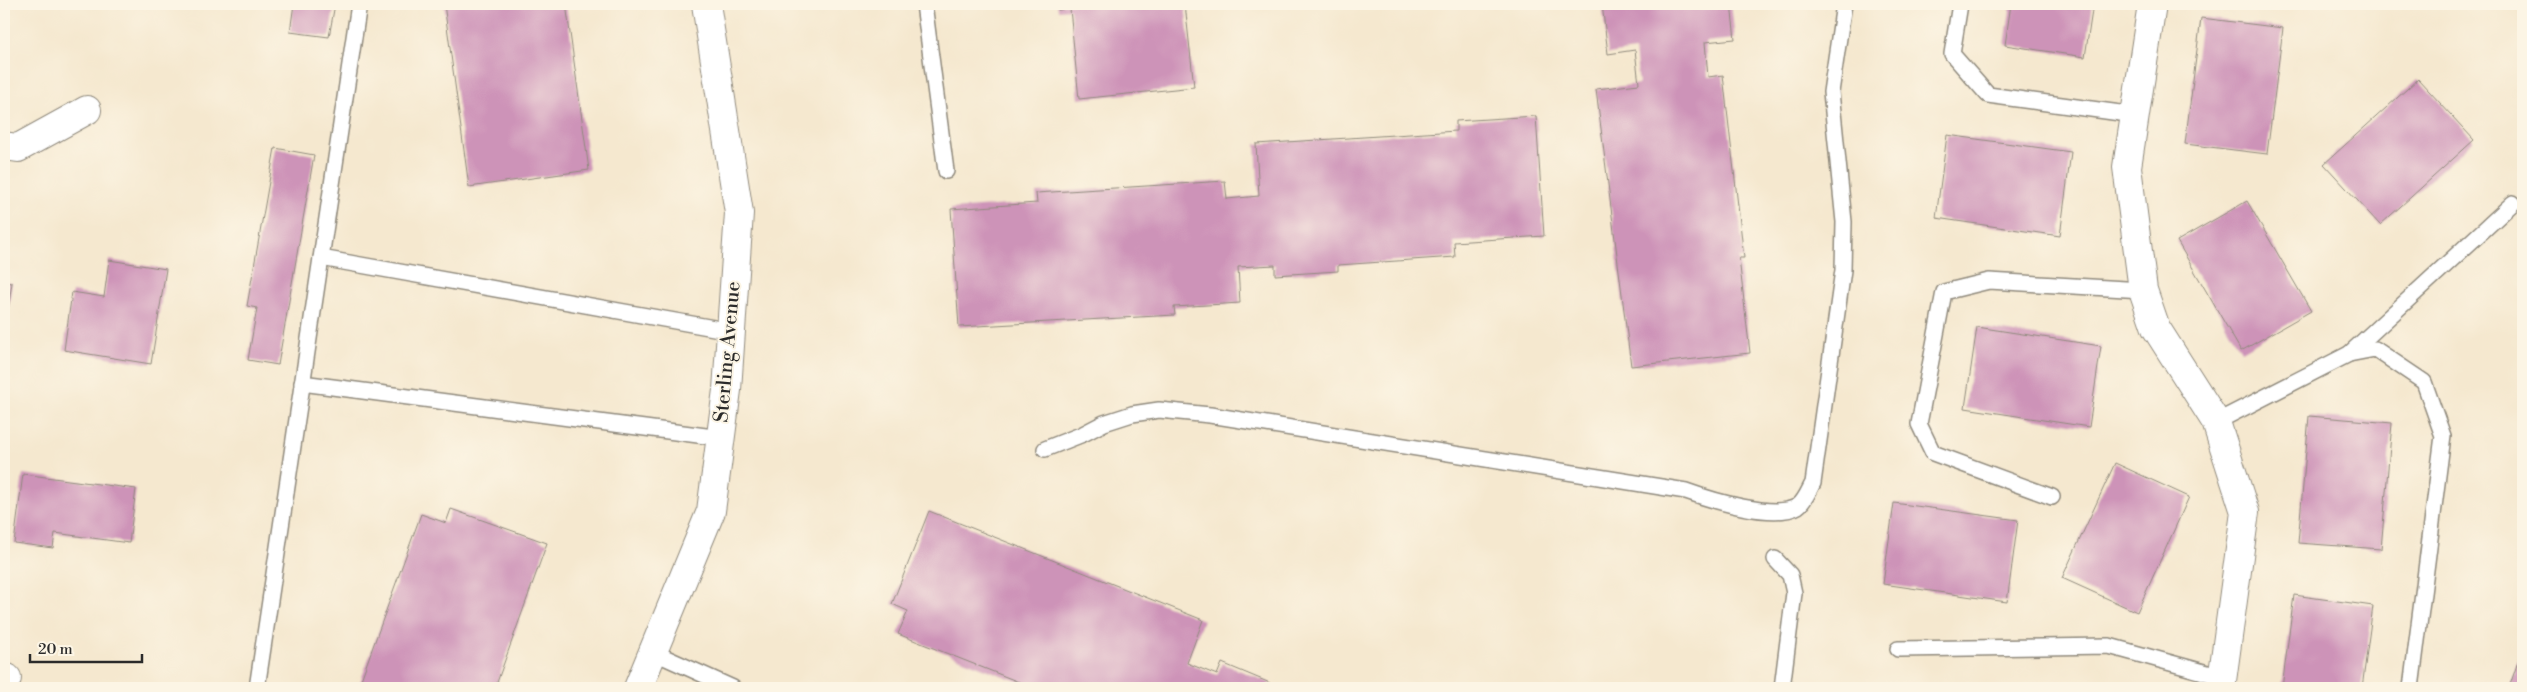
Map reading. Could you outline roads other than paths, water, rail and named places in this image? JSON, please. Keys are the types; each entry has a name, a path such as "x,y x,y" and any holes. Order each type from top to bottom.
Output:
{"street":[{"name":"Sterling Avenue","path":"638,688 711,511 727,390 739,213 706,4"},
{"path":"2152,4 2127,167 2143,290 2156,328 2216,422 2245,512 2222,683"},
{"path":"4,146 18,148 87,110"}],"lane":[{"path":"257,688 360,4"},
{"path":"924,4 946,171"},
{"path":"1045,449 1083,434 1104,423 1132,414 1159,410 1210,415 1686,491 1712,501 1761,509 1789,510 1801,504 1813,483 1843,270 1844,222 1831,92 1844,4"},
{"path":"1960,4 1952,54 1988,95 2135,115"},
{"path":"2216,422 2349,354 2513,203"},
{"path":"321,258 731,331"},
{"path":"2052,497 1933,453 1919,424 1944,292 1988,281 2143,290"},
{"path":"2349,354 2375,350 2424,382 2443,436 2411,688"},
{"path":"302,383 721,438"},
{"path":"1774,559 1790,575 1794,593 1782,688"},
{"path":"1898,649 2109,646 2222,683"},
{"path":"653,652 733,688"}]}
